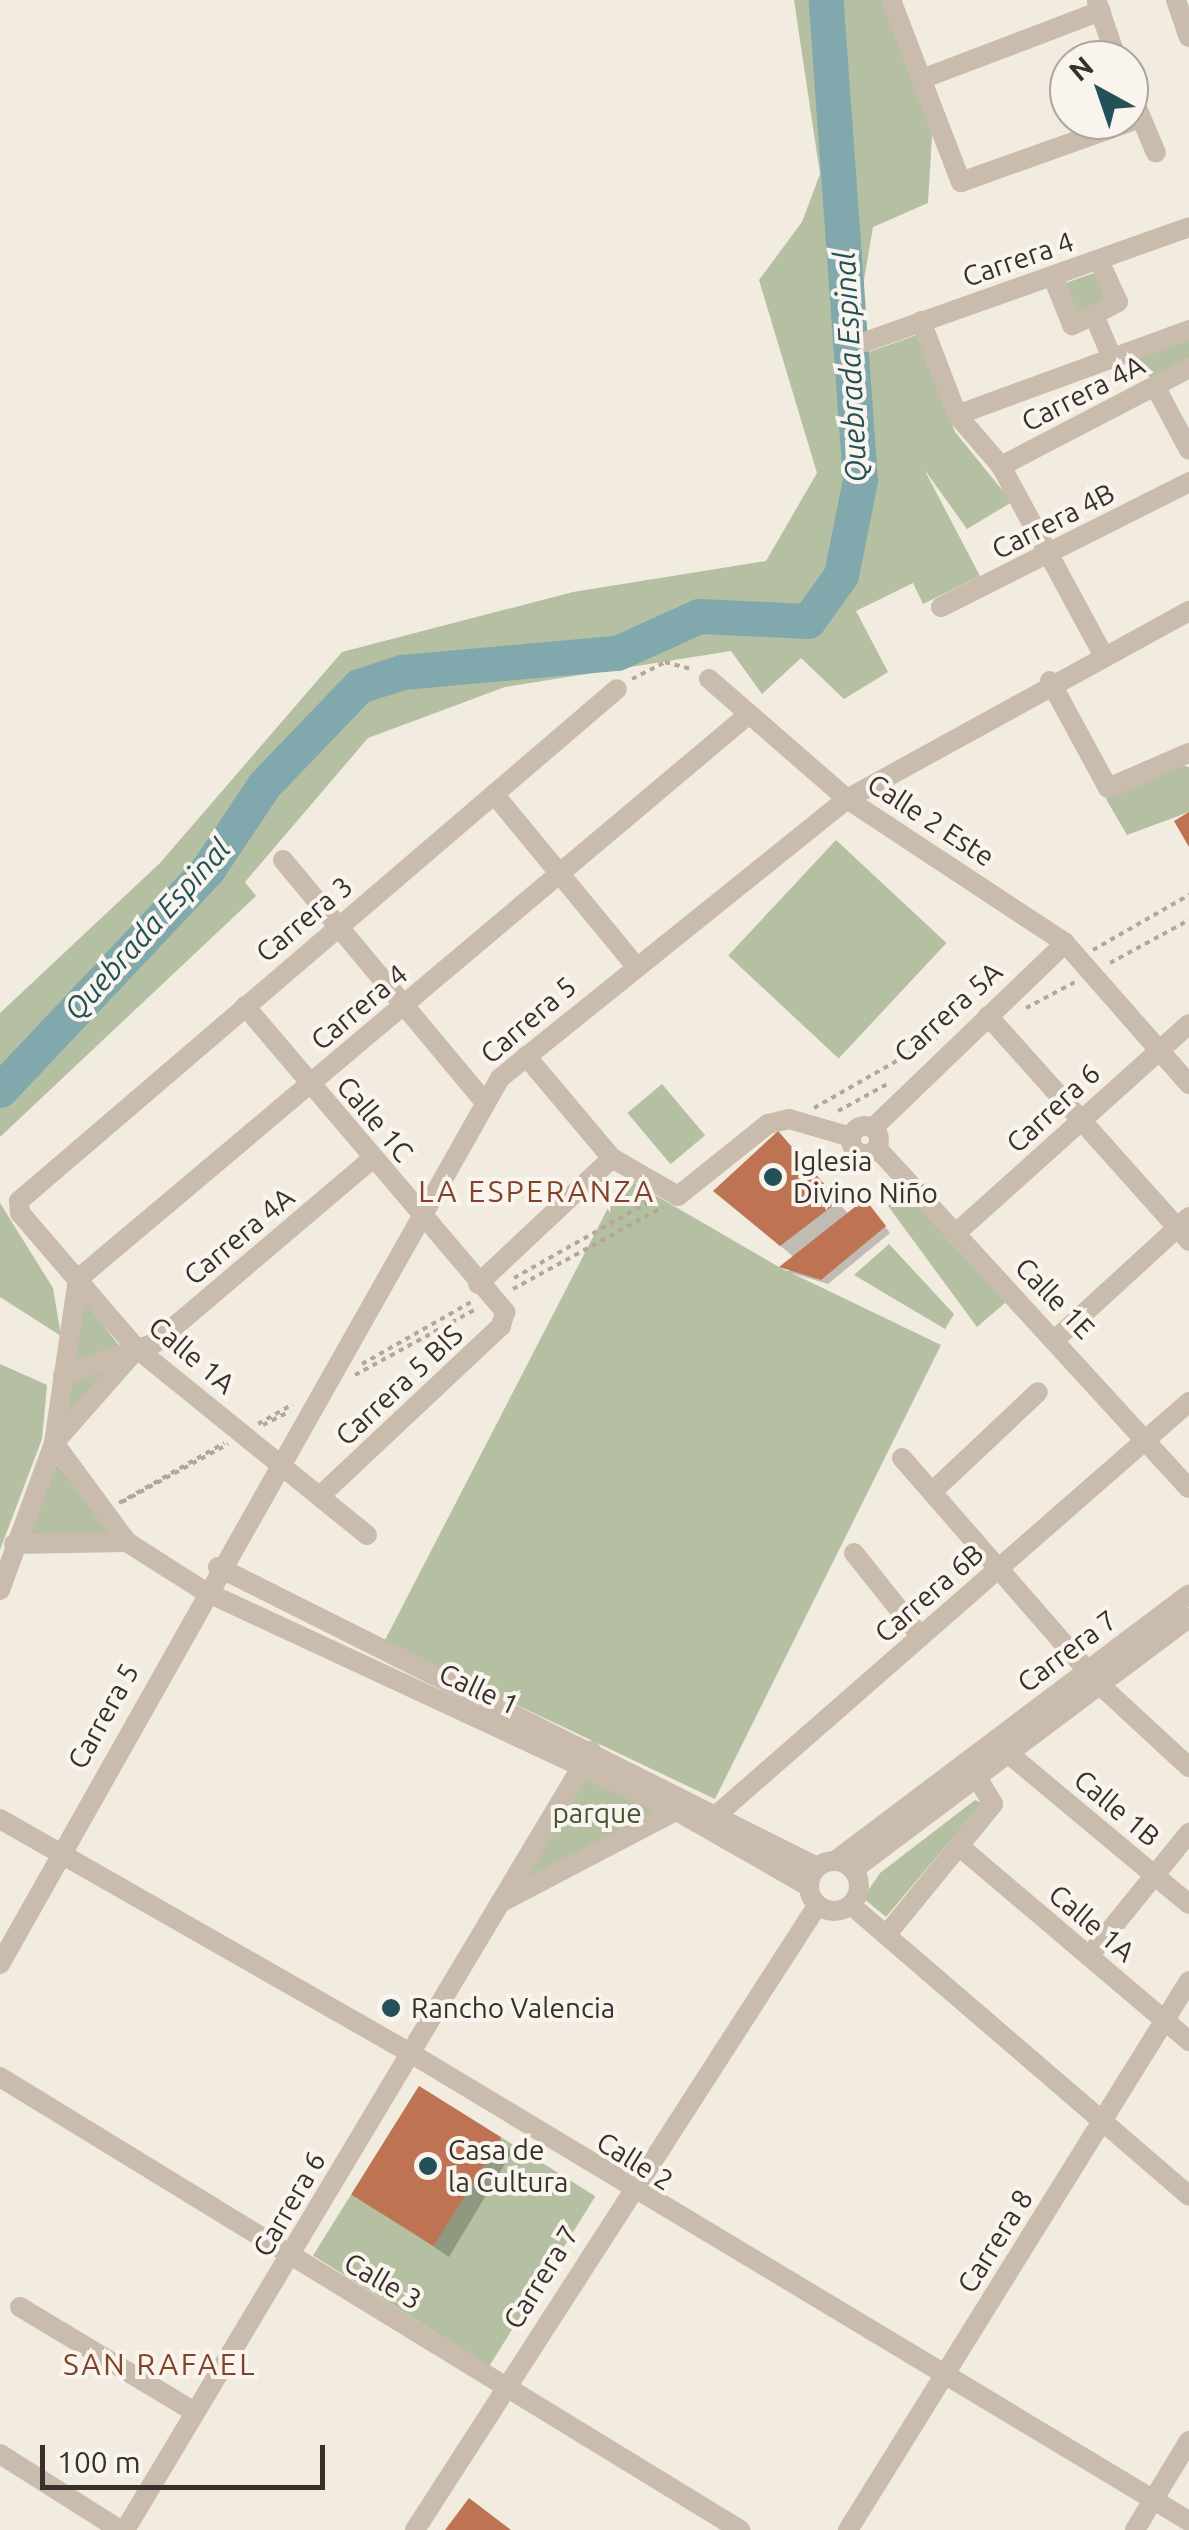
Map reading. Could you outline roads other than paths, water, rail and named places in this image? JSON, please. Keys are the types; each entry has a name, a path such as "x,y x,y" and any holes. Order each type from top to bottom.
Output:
{"street":[{"path":"891,0 927,77 962,182 1079,140"},
{"path":"1176,0 1189,37"},
{"path":"927,77 1099,6 1110,40"},
{"path":"1149,136 1156,152"},
{"name":"Carrera 4","path":"864,342 1189,227"},
{"path":"1054,277 1072,325 1118,302 1099,260"},
{"path":"1094,315 1110,353"},
{"path":"921,321 957,415 1001,466 1102,653"},
{"path":"957,415 1110,353 1189,330"},
{"name":"Carrera 4A","path":"1001,466 1189,368"},
{"path":"1156,386 1189,450"},
{"name":"Carrera 4B","path":"941,607 1189,482"},
{"name":"Carrera 5","path":"0,1964 204,1590 281,1462 482,1100 526,1056 635,965 846,799 1102,653 1189,611"},
{"name":"Calle 2 Este","path":"710,678 846,799 1065,943 1153,1048 1189,1084"},
{"path":"1050,682 1101,784 1116,790 1189,753"},
{"name":"Carrera 3","path":"24,1191 617,689"},
{"name":"Carrera 4","path":"78,1279 749,714"},
{"path":"494,794 635,965"},
{"path":"283,860 482,1100"},
{"name":"Carrera 5A","path":"875,1138 988,1016 1065,943"},
{"name":"Calle 1C","path":"245,1006 505,1312"},
{"path":"988,1016 1185,1229 1058,1338"},
{"name":"Carrera 6","path":"955,1234 1082,1122 1153,1048 1189,1024"},
{"path":"526,1056 612,1158 674,1200 768,1124 789,1119 851,1137 875,1138"},
{"name":"Calle 1E","path":"875,1138 955,1234 1058,1338 1189,1488"},
{"path":"485,1290 612,1158"},
{"name":"Carrera 4A","path":"54,1443 138,1349 372,1160"},
{"name":"Calle 1A","path":"24,1191 20,1213 138,1349 322,1494 367,1535"},
{"path":"0,1590 54,1443 78,1279"},
{"name":"Carrera 5 BIS","path":"322,1494 489,1338 505,1312"},
{"name":"Carrera 4A","path":"63,1375 138,1349"},
{"path":"933,1491 1038,1392"},
{"name":"Carrera 6B","path":"712,1819 1189,1402"},
{"name":"Calle 1","path":"54,1443 126,1542 204,1590 585,1758 712,1819 835,1866"},
{"path":"902,1458 1094,1677 1189,1767"},
{"path":"14,1544 126,1542"},
{"path":"854,1553 921,1637"},
{"name":"Calle 1","path":"218,1567 585,1758"},
{"name":"Carrera 7","path":"835,1866 1009,1754 1189,1594"},
{"name":"Carrera 7","path":"835,1866 1094,1677 1186,1625"},
{"name":"Calle 1B","path":"1009,1754 1189,1904"},
{"name":"Carrera 6","path":"122,2530 290,2259 407,2051 585,1758"},
{"path":"887,1934 994,1801 976,1778"},
{"path":"498,1904 685,1805"},
{"name":"Calle 2","path":"0,1819 62,1848 407,2051 629,2191 942,2379 1189,2521"},
{"name":"Calle 1","path":"712,1819 808,1886"},
{"path":"1089,1956 1189,1833"},
{"name":"Calle 1A","path":"959,1846 1189,2042"},
{"path":"851,1905 859,1888 835,1866 808,1886 817,1906 851,1905 887,1934 1189,2196"},
{"name":"Carrera 7","path":"415,2530 629,2191 817,1906"},
{"name":"Carrera 8","path":"848,2530 1189,1981"},
{"name":"Calle 3","path":"0,2077 290,2259 506,2383 740,2530"},
{"path":"20,2307 195,2412"},
{"path":"1136,2530 1150,2499 1189,2441"},
{"path":"0,2454 122,2530"}],"waterway":[{"name":"Quebrada Espinal","path":"0,1090 208,869 264,785 359,686 402,672 617,653 699,616 808,621 841,575 860,480 826,0"}],"place":[{"name":"Iglesia Divino Niño","path":"773,1177"},
{"name":"Rancho Valencia","path":"391,2008"},
{"name":"Casa de la Cultura","path":"428,2166"}],"district":[{"name":"LA ESPERANZA","path":"537,1191"},
{"name":"SAN RAFAEL","path":"160,2364"}],"park label":[{"name":"parque","path":"597,1813"}]}
